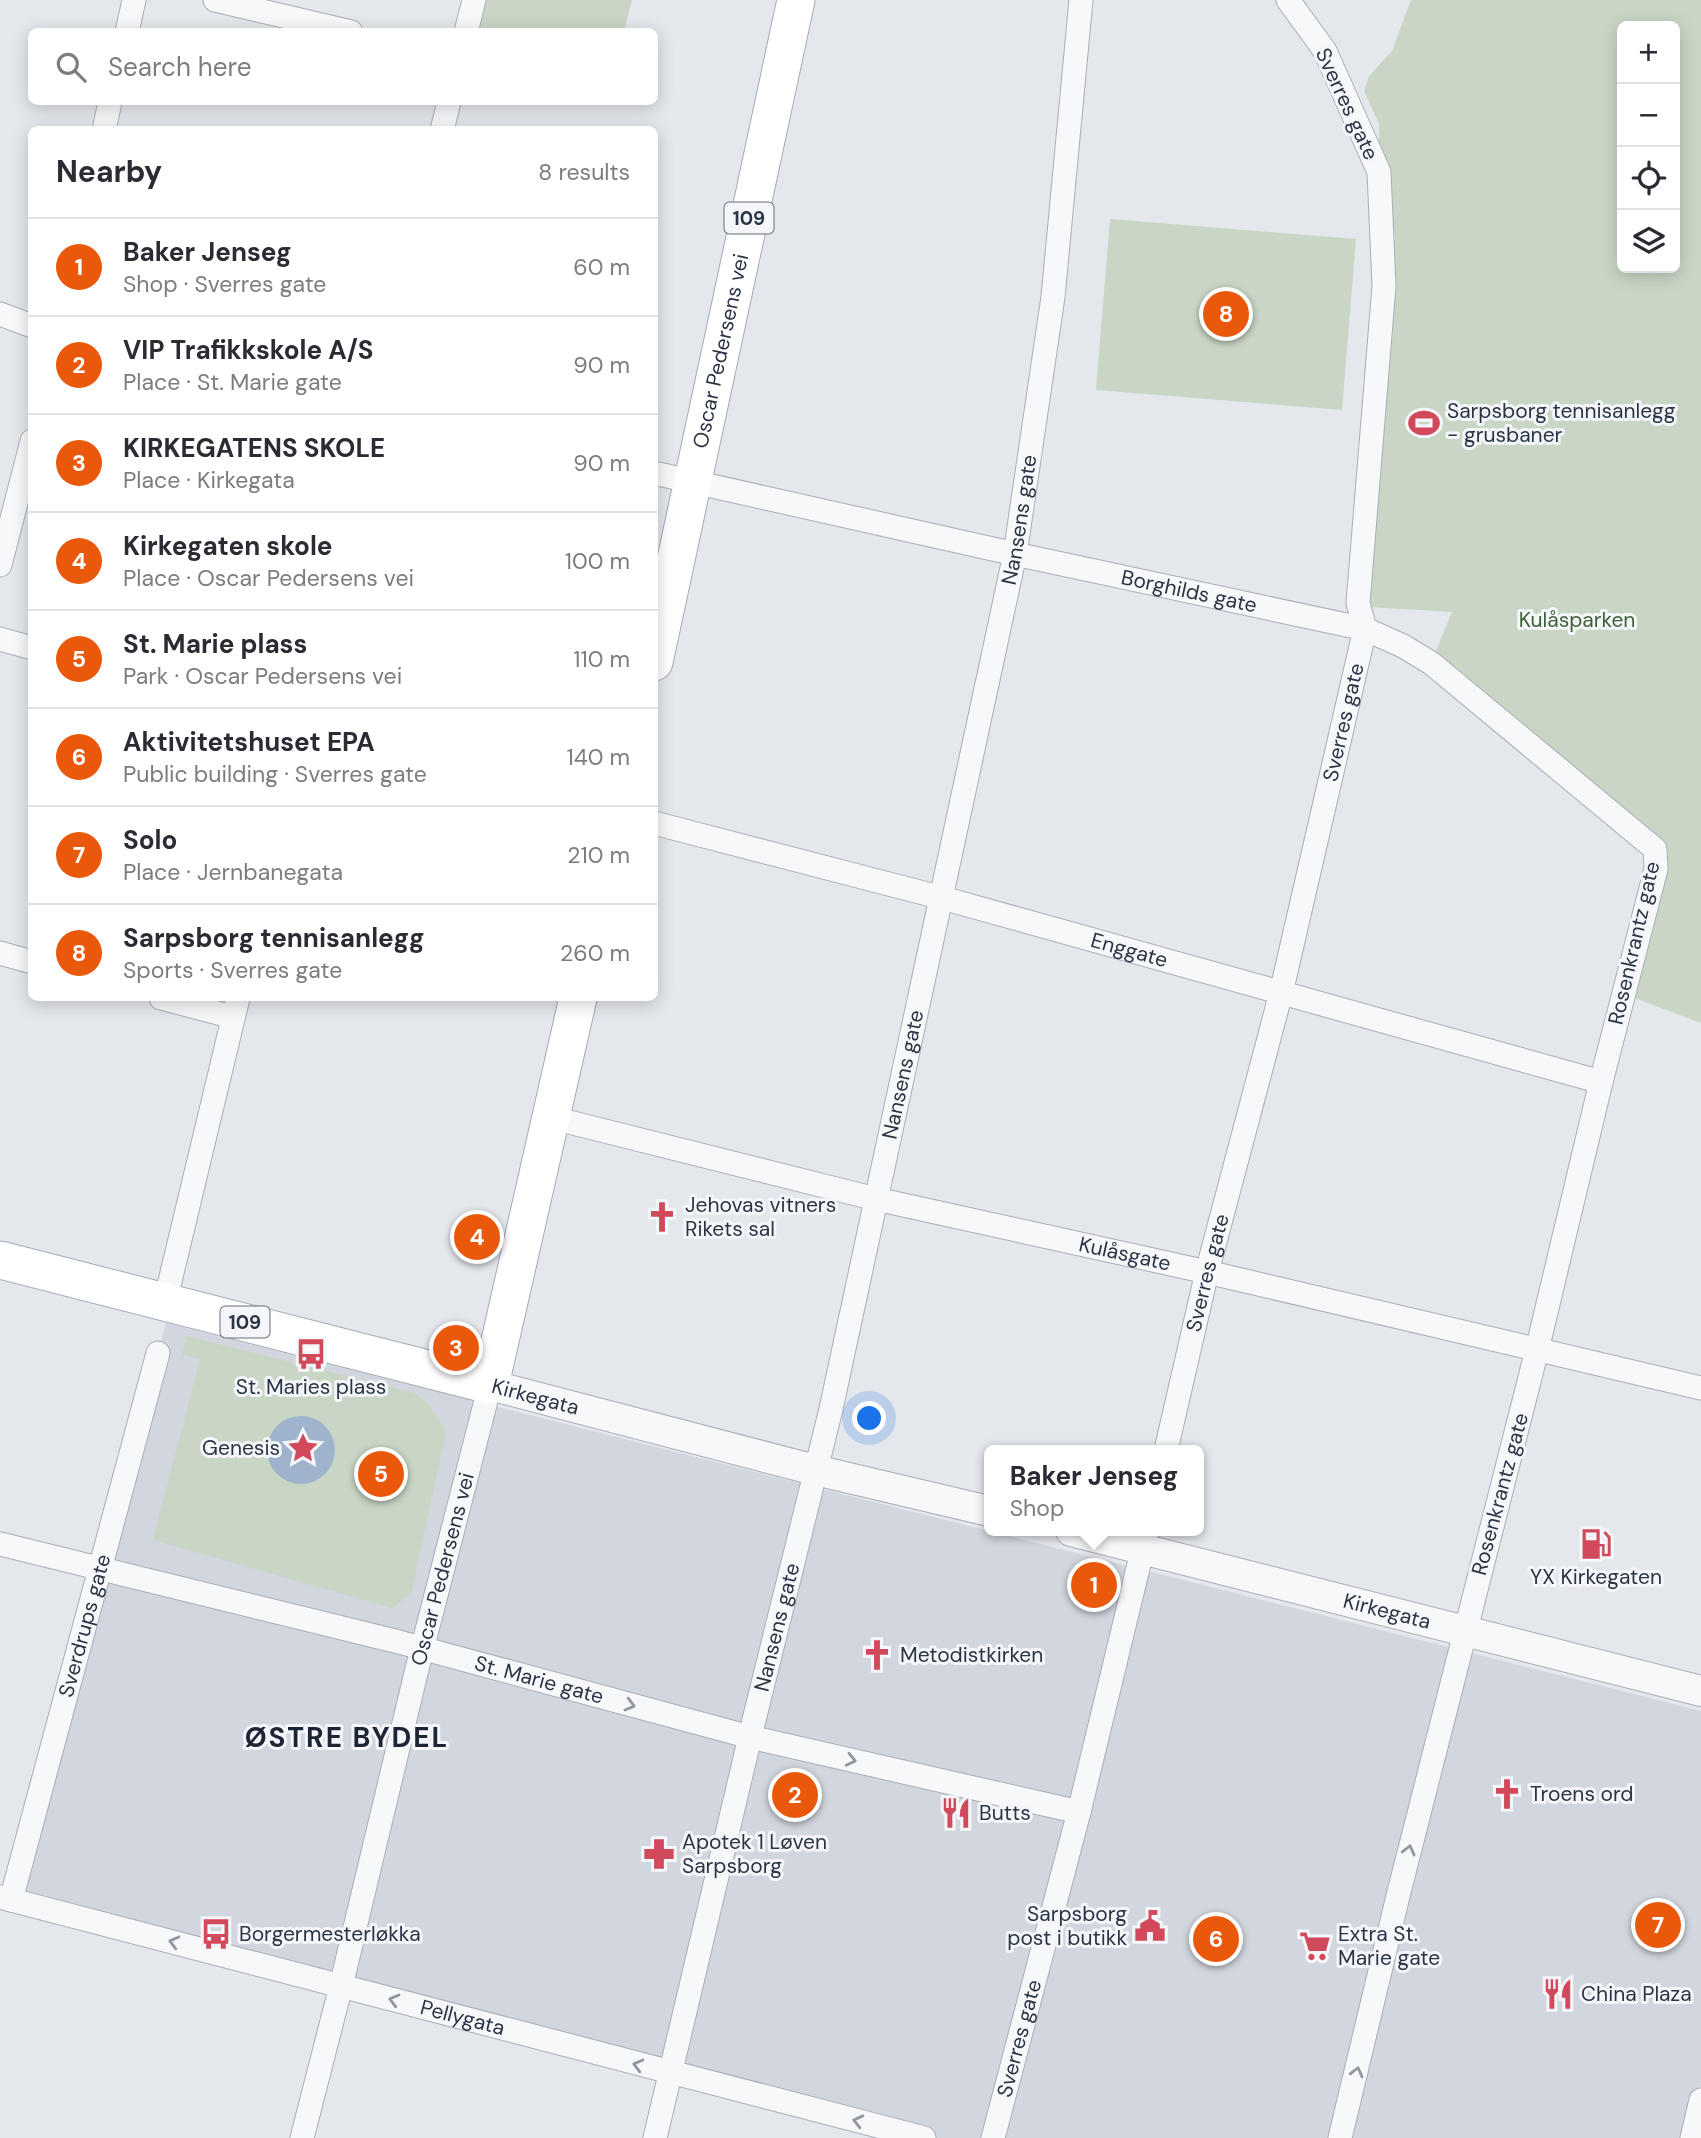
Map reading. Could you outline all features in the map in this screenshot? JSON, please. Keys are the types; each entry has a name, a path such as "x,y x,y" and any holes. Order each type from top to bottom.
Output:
{"main road":[{"name":"Oscar Pedersens vei","path":"658,644 796,0"},
{"name":"Oscar Pedersens vei","path":"490,1385 577,1001"},
{"name":"Kirkegata","path":"0,1260 490,1385"}],"street":[{"path":"128,28 134,0"},
{"path":"215,0 334,28"},
{"path":"467,28 474,0"},
{"name":"Nansens gate","path":"655,2138 831,1409 939,897 1015,554 1053,297 1081,0"},
{"name":"Sverres gate","path":"1167,1445 1207,1272 1281,993 1365,629 1358,603 1384,286 1379,172 1325,51 1288,0"},
{"path":"105,126 109,105"},
{"path":"443,126 448,105"},
{"path":"0,314 28,324"},
{"path":"0,565 28,456"},
{"name":"Borghilds gate","path":"658,473 1015,554 1365,629 1403,646 1431,663 1655,849"},
{"path":"0,639 28,647"},
{"name":"Enggate","path":"658,824 939,897 1601,1082"},
{"name":"Rosenkrantz gate","path":"1340,2138 1464,1630 1538,1350 1601,1082 1656,869 1655,849"},
{"path":"0,953 28,961"},
{"path":"165,1302 236,1007 186,1001"},
{"name":"Kulåsgate","path":"550,1118 876,1199 1207,1272 1701,1388"},
{"name":"Sverdrups gate","path":"6,1898 102,1569 158,1353"},
{"name":"Kirkegata","path":"490,1385 815,1470 984,1510"},
{"name":"Oscar Pedersens vei","path":"302,2138 490,1385"},
{"name":"Kirkegata","path":"1112,1536 1144,1540 1464,1630 1701,1691"},
{"name":"Sverres gate","path":"993,2138 1079,1812 1144,1540"},
{"name":"St. Marie gate","path":"0,1544 422,1650 750,1737 1079,1812"},
{"name":"Pellygata","path":"6,1898 924,2138"},
{"path":"1692,2138 1701,2099"}],"shaded area":[{"path":"166,1323 984,1530 984,1536 1009,1536 1701,1711 1701,2138 924,2138 11,1900"}],"green space":[{"path":"474,0 632,0 625,28 467,28"},
{"name":"Kulåsparken","path":"1411,0 1701,0 1701,1023 1624,994 1655,849 1431,663 1452,612 1369,607 1395,234 1383,218 1379,124 1364,91 1369,76 1392,51"},
{"path":"1110,219 1356,239 1342,410 1096,390"},
{"path":"186,1336 414,1393 429,1404 446,1432 411,1594 392,1608 153,1540 200,1359 182,1355","holes":["300,1416 320,1422 328,1429 312,1481 301,1484 291,1482 267,1451 270,1438 281,1423 293,1418"]}],"water":[{"path":"301,1416 314,1419 325,1426 332,1437 335,1450 332,1463 325,1474 314,1481 301,1484 288,1481 277,1474 270,1463 267,1450 270,1437 277,1426 288,1419"}],"place":[{"name":"Sarpsborg tennisanlegg","path":"1226,314"},
{"name":"Sarpsborg tennisanlegg - grusbaner","path":"1424,423"},
{"name":"Jehovas vitners Rikets sal","path":"662,1217"},
{"name":"Kirkegaten skole","path":"477,1237"},
{"name":"KIRKEGATENS SKOLE","path":"456,1348"},
{"name":"St. Maries plass","path":"311,1354"},
{"name":"Genesis","path":"303,1448"},
{"name":"St. Marie plass","path":"381,1474"},
{"name":"YX Kirkegaten","path":"1596,1544"},
{"name":"Baker Jenseg","path":"1094,1585"},
{"name":"Metodistkirken","path":"877,1655"},
{"name":"Troens ord","path":"1507,1794"},
{"name":"VIP Trafikkskole A/S","path":"795,1795"},
{"name":"Butts","path":"956,1813"},
{"name":"Apotek 1 Løven Sarpsborg","path":"659,1854"},
{"name":"Solo","path":"1658,1925"},
{"name":"Sarpsborg post i butikk","path":"1150,1926"},
{"name":"Borgermesterløkka","path":"216,1934"},
{"name":"Aktivitetshuset EPA","path":"1216,1939"},
{"name":"Extra St. Marie gate","path":"1315,1946"},
{"name":"China Plaza","path":"1558,1994"}],"district":[{"name":"ØSTRE BYDEL","path":"347,1737"}]}
